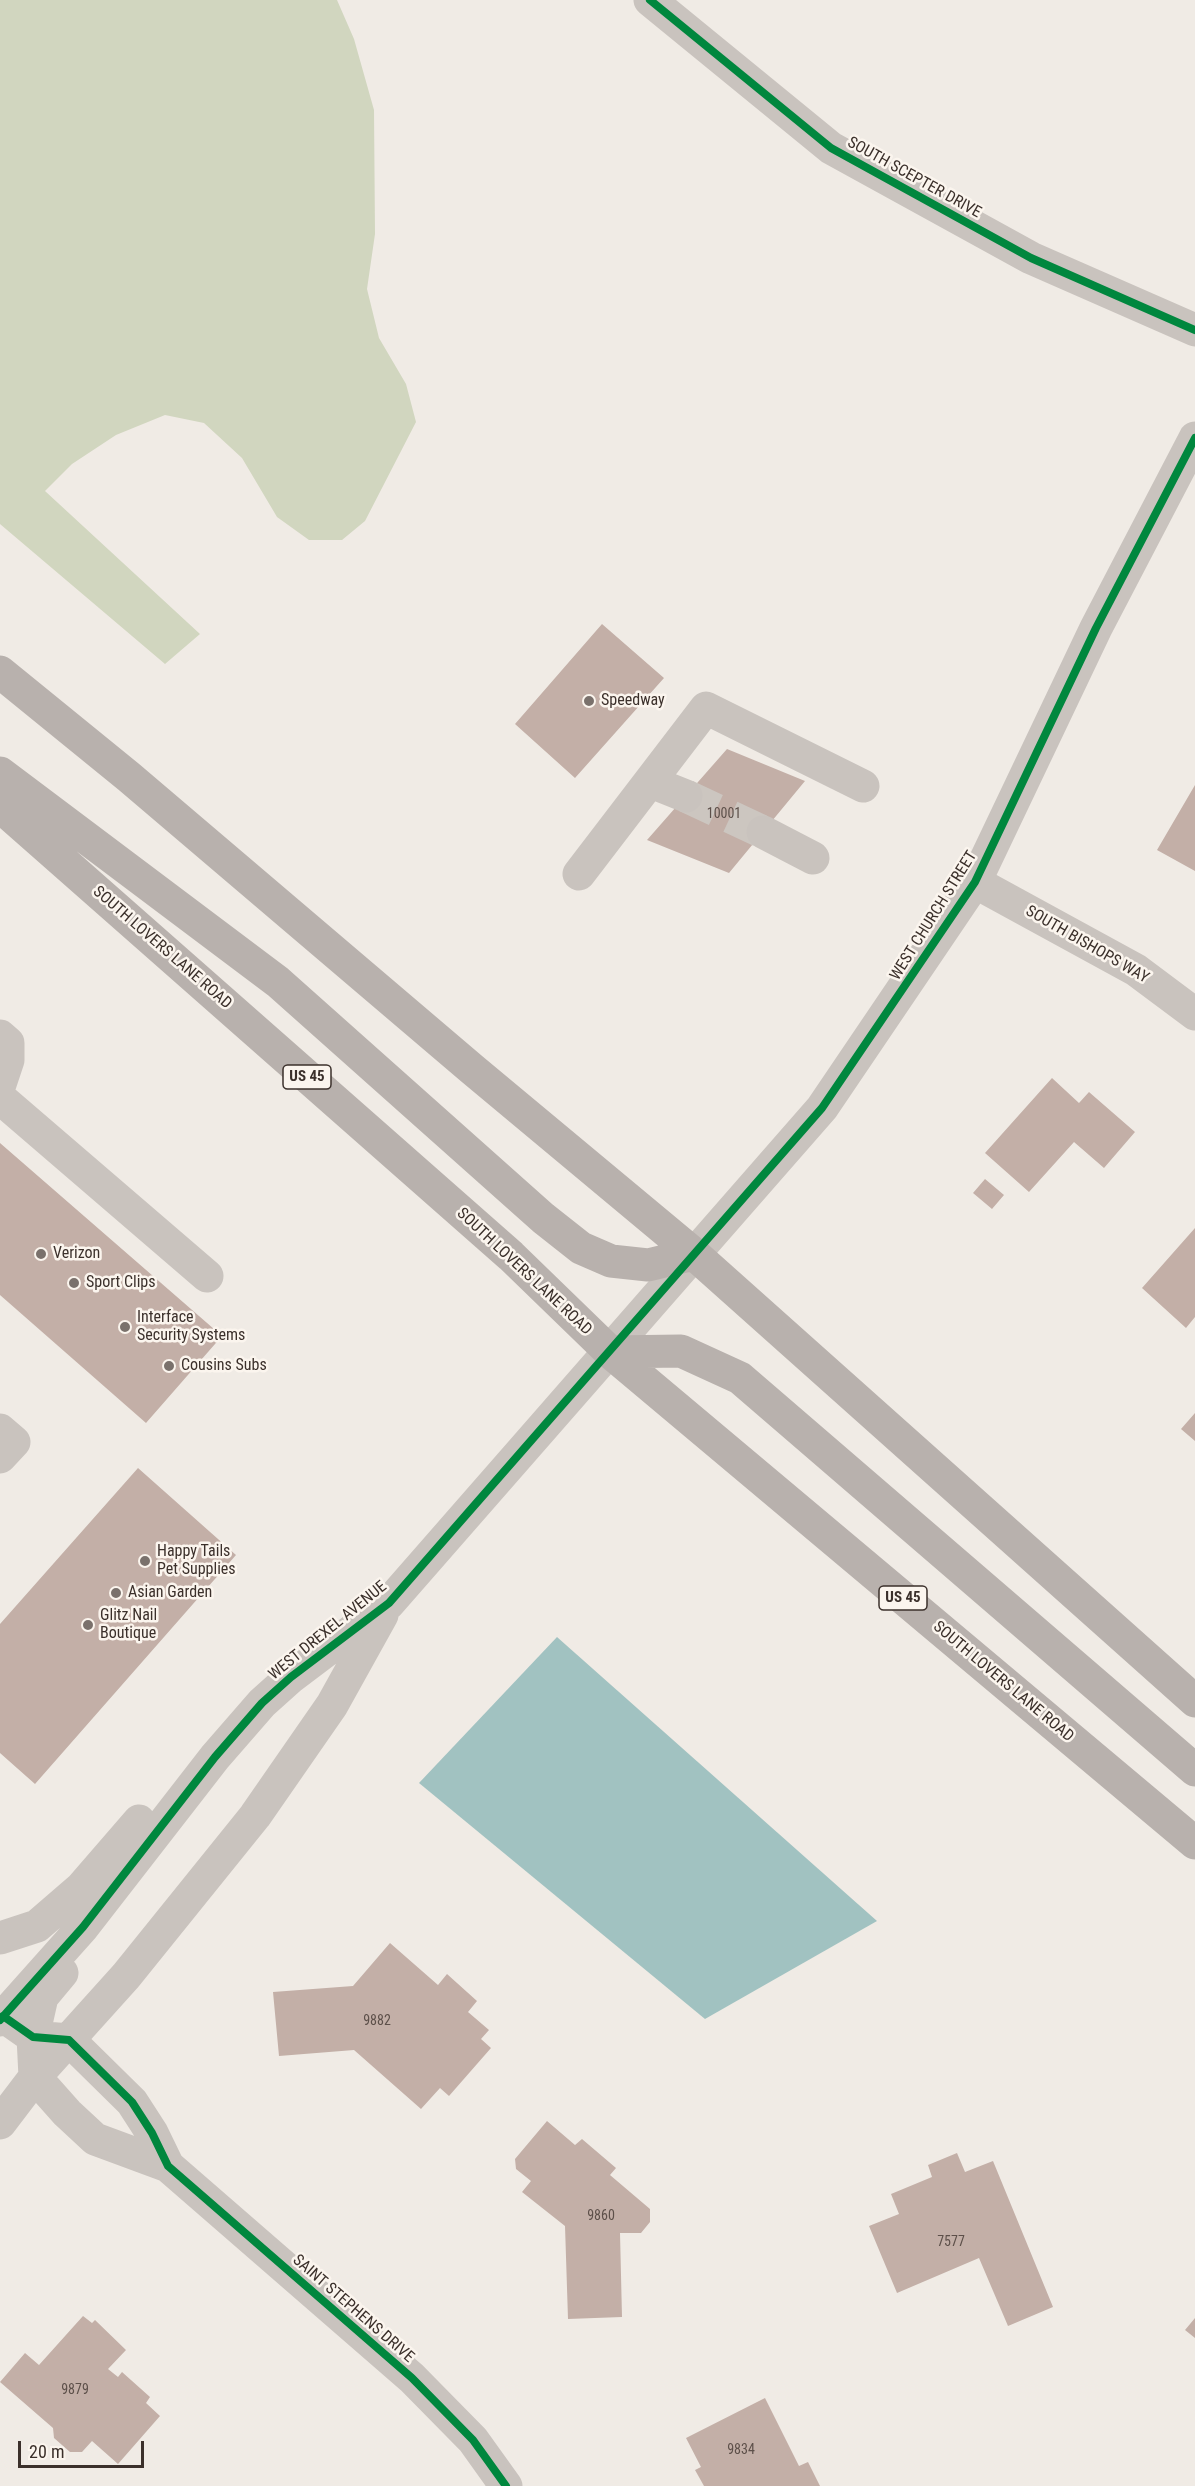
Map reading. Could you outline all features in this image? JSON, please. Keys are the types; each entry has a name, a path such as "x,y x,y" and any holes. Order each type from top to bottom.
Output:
{"main road":[{"path":"0,672 129,777 472,1070 694,1254 1195,1701"},
{"path":"0,773 278,982 543,1218 581,1248 611,1261 648,1265 694,1254"},
{"name":"SOUTH LOVERS LANE ROAD","path":"0,806 511,1256 610,1352 1195,1843"},
{"path":"610,1352 681,1351 740,1378 1195,1770"}],"street":[{"name":"SOUTH SCEPTER DRIVE","path":"650,0 831,148 1031,258 1195,330"},
{"name":"WEST CHURCH STREET","path":"610,1352 822,1108 975,882 1096,628 1195,438"},
{"path":"579,874 706,708 863,786"},
{"path":"651,782 686,796"},
{"path":"763,832 813,858"},
{"name":"SOUTH BISHOPS WAY","path":"975,882 1136,970 1195,1014"},
{"path":"0,1036 8,1043 8,1060 0,1084"},
{"path":"0,1098 207,1276"},
{"name":"WEST DREXEL AVENUE","path":"2,2018 83,1927 215,1756 262,1703 291,1677 388,1603 610,1352"},
{"path":"0,1430 14,1442 0,1457"},
{"name":"WEST DREXEL AVENUE","path":"0,2122 35,2077 126,1976 255,1816 332,1705 388,1603"},
{"path":"0,1938 37,1926 81,1888 213,1735 262,1703"},
{"path":"145,1847 127,1897 42,1997 33,2037 35,2077 67,2114 94,2139 168,2166"},
{"path":"2,2018 33,2037 69,2040 132,2102 152,2133 168,2166"},
{"name":"SAINT STEPHENS DRIVE","path":"168,2166 412,2378 473,2440 506,2486"}],"green space":[{"path":"0,0 337,0 354,39 374,110 375,234 367,289 379,338 406,384 416,422 365,521 342,540 309,540 277,517 242,458 204,423 165,415 116,435 72,464 45,491 200,634 165,664 0,524"}],"water":[{"path":"557,1637 877,1921 705,2019 419,1783"}],"building":[{"name":"Speedway","path":"602,624 664,678 575,778 515,724"},
{"path":"727,749 805,781 729,873 647,840"},
{"path":"1195,785 1195,871 1157,850"},
{"path":"1052,1078 1079,1103 1089,1092 1135,1132 1104,1168 1074,1142 1029,1192 985,1153"},
{"path":"0,1143 222,1336 146,1423 0,1295"},
{"path":"985,1179 1004,1195 992,1209 973,1193"},
{"path":"1195,1228 1195,1317 1186,1328 1142,1288"},
{"path":"1195,1413 1195,1441 1181,1429"},
{"path":"138,1468 236,1555 35,1784 0,1753 0,1624"},
{"path":"390,1943 438,1985 447,1974 477,2001 468,2012 489,2030 481,2039 491,2048 449,2096 440,2088 421,2109 354,2050 279,2056 273,1992 353,1986"},
{"path":"547,2121 575,2145 582,2139 616,2168 610,2175 650,2209 650,2222 641,2233 620,2233 622,2317 568,2319 565,2226 522,2192 531,2181 516,2169 515,2159"},
{"path":"957,2153 965,2172 993,2161 1053,2307 1008,2326 979,2258 897,2293 869,2226 899,2214 891,2194 932,2177 928,2165"},
{"path":"83,2316 92,2323 95,2320 126,2350 108,2369 118,2377 122,2372 150,2397 146,2403 160,2416 118,2464 92,2441 82,2452 70,2452 54,2438 53,2428 0,2382 25,2353 39,2365"},
{"path":"1195,2318 1195,2338 1185,2330"},
{"path":"765,2398 799,2466 808,2462 820,2486 704,2486 695,2470 701,2467 686,2438"}],"tunnel":[{"path":"686,796 763,832"}],"cycle path":[{"path":"650,0 831,148 1031,258 1195,330"},
{"path":"0,2020 83,1927 215,1757 262,1703 291,1677 389,1603 822,1108 975,882 1096,628 1195,438"},
{"path":"3,2016 33,2037 69,2040 132,2102 152,2133 168,2166 412,2378 473,2440 506,2486"}],"place":[{"name":"Speedway","path":"589,701"},
{"name":"Verizon","path":"41,1254"},
{"name":"Sport Clips","path":"74,1283"},
{"name":"Interface Security Systems","path":"125,1327"},
{"name":"Cousins Subs","path":"169,1366"},
{"name":"Happy Tails Pet Supplies","path":"145,1561"},
{"name":"Asian Garden","path":"116,1593"},
{"name":"Glitz Nail Boutique","path":"88,1625"}]}
